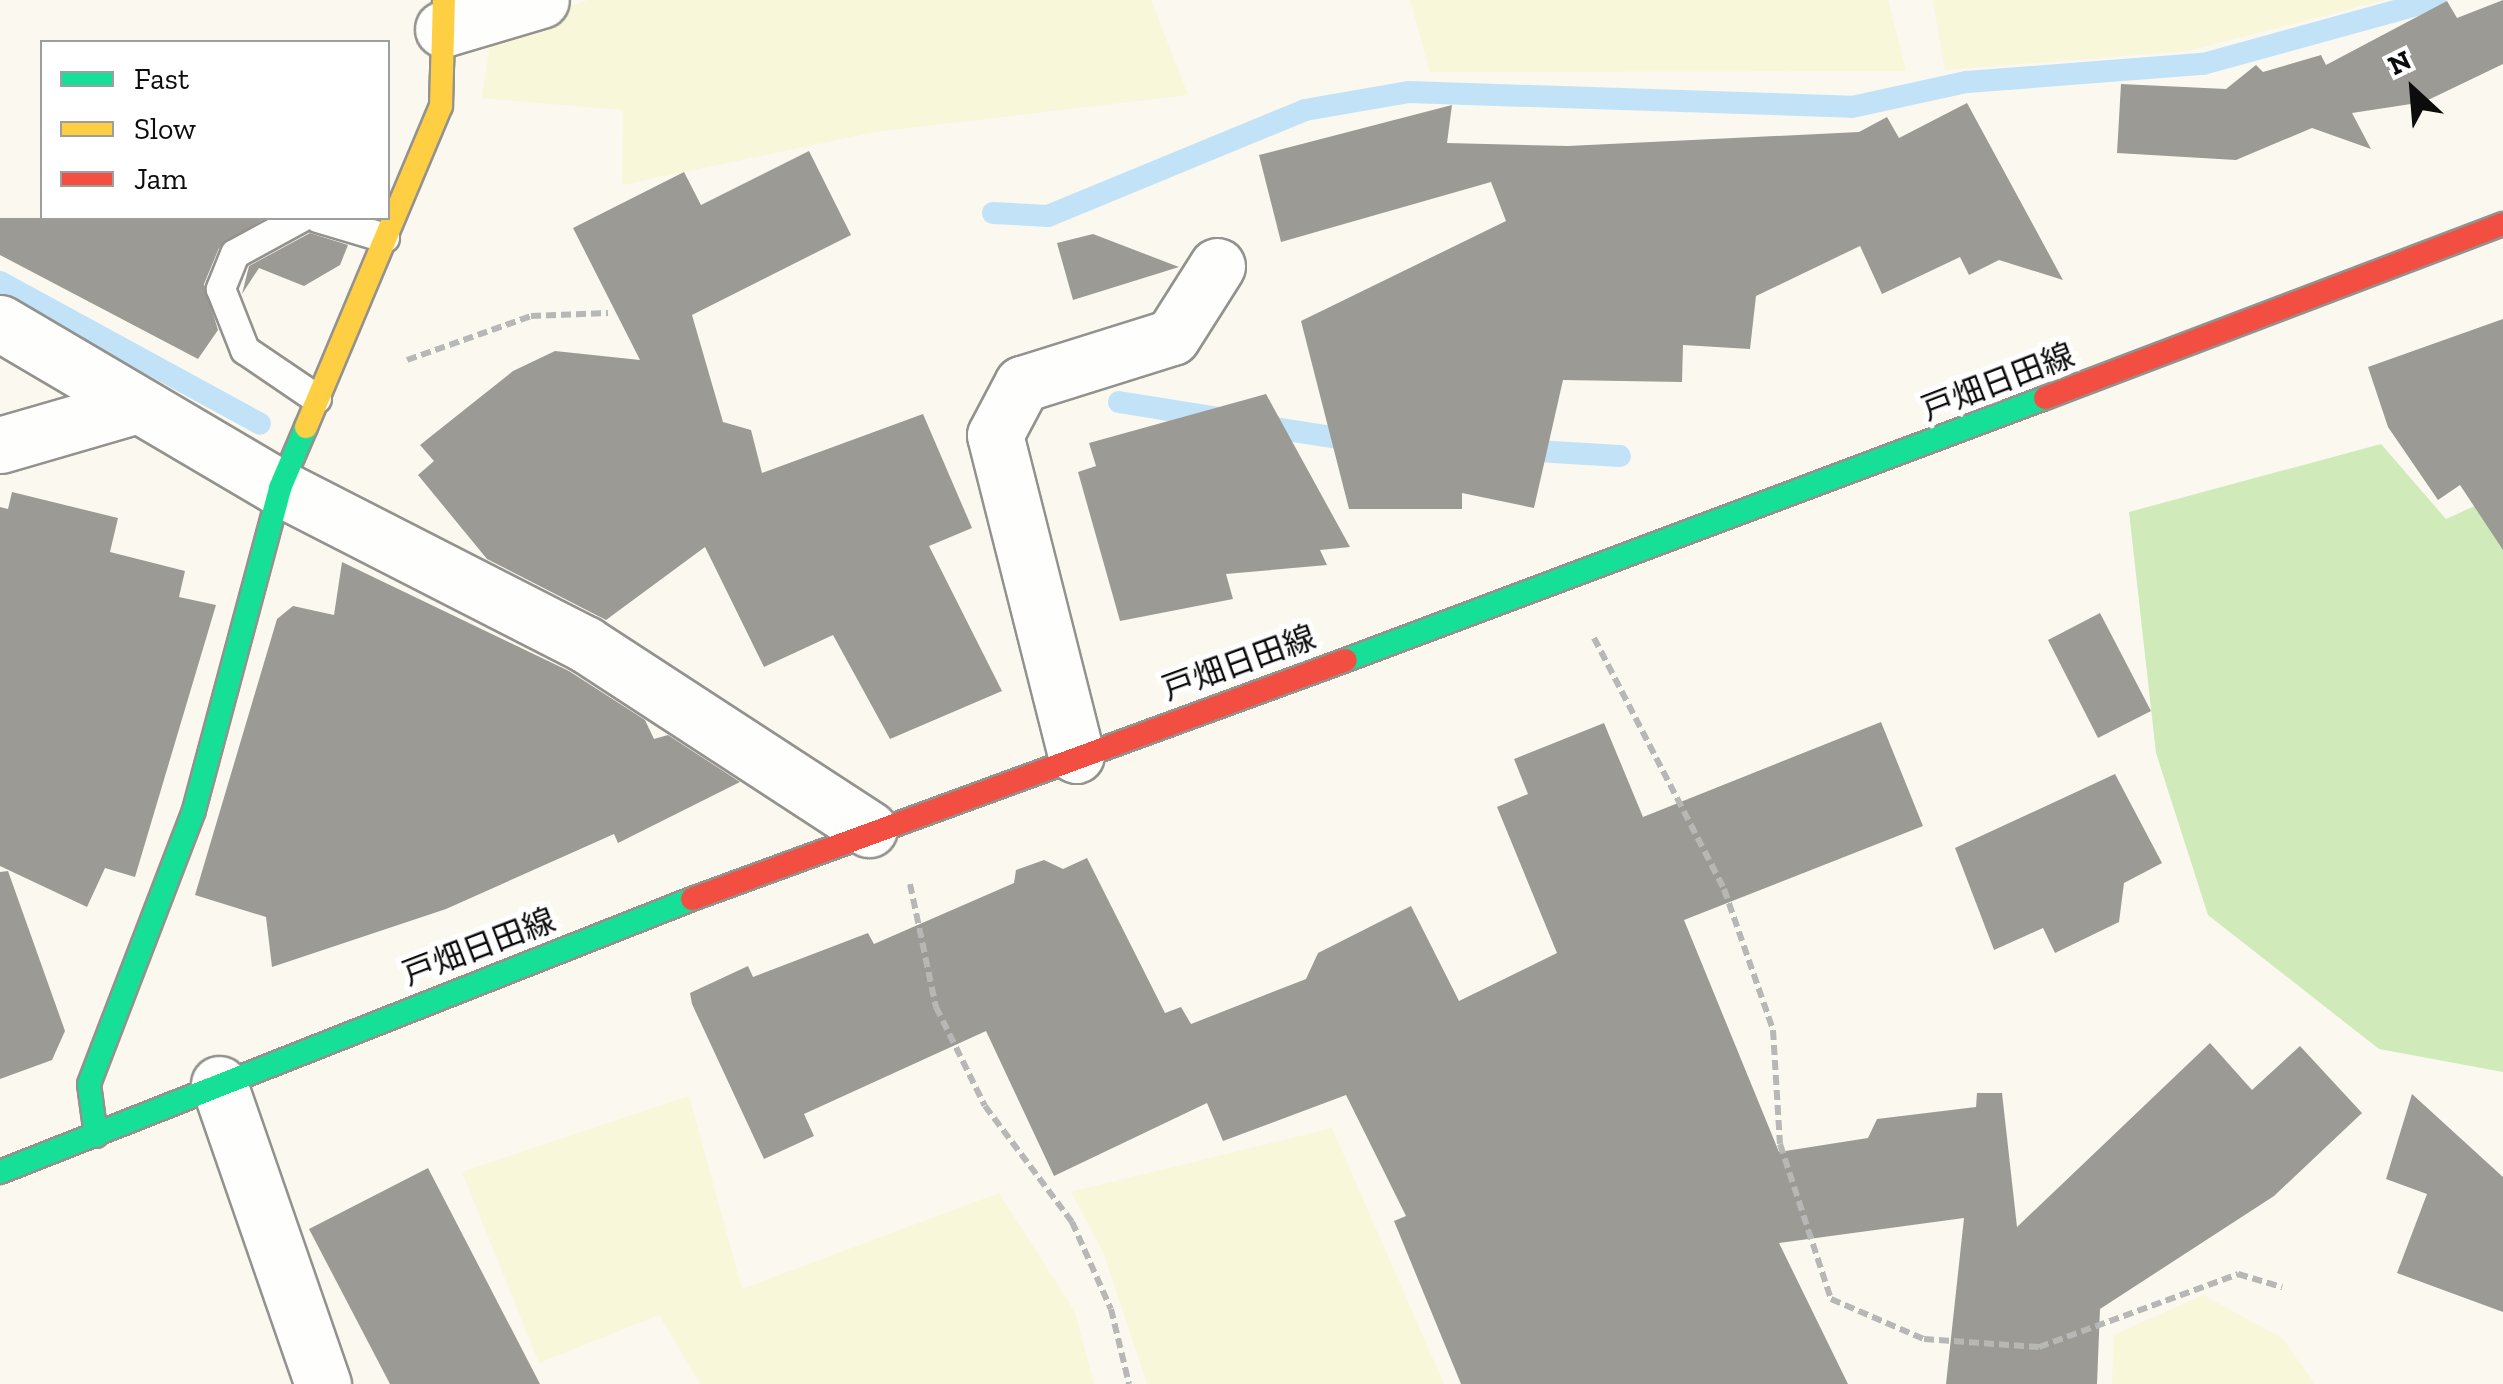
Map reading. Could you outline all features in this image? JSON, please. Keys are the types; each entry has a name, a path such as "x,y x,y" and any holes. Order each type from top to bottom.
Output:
{"main road":[{"path":"96,1136 89,1084 194,810 280,488 441,106 444,14"},
{"name":"戸畑日田線","path":"0,1172 869,829 1568,576 2503,224"}],"street":[{"path":"444,14 541,0"},
{"path":"1076,756 995,435 1022,384 1172,336 1217,266"},
{"path":"0,324 280,488 585,644 869,829"},
{"path":"0,445 138,405"},
{"path":"219,1084 323,1384"}],"lane":[{"path":"297,220 235,254 222,289 245,350 317,399"},
{"path":"325,220 385,238"}],"path":[{"path":"401,363 531,316 608,313"},
{"path":"1568,576 1724,889 1773,1030 1780,1144 1832,1298 1924,1339 2039,1347 2238,1274 2282,1287"},
{"path":"910,883 936,1007 984,1106 1072,1222 1111,1309 1129,1384"}],"green space":[{"path":"588,0 1151,0 1188,95 875,132 622,185 623,110 482,98 491,36"},
{"path":"1410,0 1888,0 1906,71 1430,72"},
{"path":"1933,0 2385,0 2188,51 1945,70"},
{"path":"2381,444 2446,519 2503,493 2503,1072 2379,1049 2208,915 2156,753 2129,512"},
{"path":"689,1096 742,1289 999,1193 1075,1312 1094,1384 700,1384 659,1315 539,1363 462,1172"},
{"path":"1332,1128 1444,1384 1147,1384 1103,1252 1071,1192"},
{"path":"2203,1295 2282,1338 2315,1384 2112,1384 2114,1335"}],"building":[{"path":"2503,0 2503,64 2424,102 2352,113 2371,149 2312,128 2236,160 2117,153 2121,84 2226,89 2256,65 2263,72 2321,55 2326,65 2447,1 2457,18"},
{"path":"1967,103 2063,280 1999,260 1969,275 1960,257 1882,294 1860,246 1756,296 1750,349 1683,345 1682,382 1563,380 1534,508 1462,493 1462,509 1349,509 1301,321 1506,221 1491,182 1281,242 1259,155 1452,105 1447,143 1568,146 1859,132 1887,117 1899,138"},
{"path":"809,151 851,235 692,315 723,422 751,430 762,473 923,414 972,528 929,546 1002,691 890,739 833,635 764,667 705,547 606,620 487,559 418,475 434,461 420,445 513,371 555,351 640,360 573,228 684,172 701,205"},
{"path":"0,218 262,220 219,248 204,284 218,330 198,359 0,255"},
{"path":"310,233 348,245 340,265 304,286 259,268 242,294 249,266"},
{"path":"1093,234 1179,267 1073,300 1057,243"},
{"path":"2503,319 2503,550 2460,485 2438,500 2388,427 2368,367"},
{"path":"1266,394 1350,547 1320,550 1327,565 1226,574 1233,599 1120,621 1078,472 1096,466 1089,443"},
{"path":"12,492 118,518 110,552 185,571 179,597 216,605 135,877 105,868 87,907 0,866 0,507 8,509"},
{"path":"342,562 569,671 645,720 654,739 668,735 740,782 618,843 614,834 446,909 272,967 266,917 195,895 277,619 293,606 334,615"},
{"path":"2100,613 2151,711 2098,738 2048,640"},
{"path":"1881,722 1923,826 1684,920 1779,1152 1868,1138 1877,1119 1976,1107 1977,1093 2002,1093 2017,1227 2210,1043 2252,1090 2300,1046 2362,1113 2274,1196 2100,1309 2097,1384 1946,1384 1964,1218 1779,1243 1848,1384 1461,1384 1394,1221 1406,1216 1346,1095 1223,1141 1207,1103 1054,1176 986,1031 804,1114 814,1136 764,1159 692,1004 690,993 748,966 753,977 868,933 874,944 1014,883 1016,870 1044,860 1063,869 1087,858 1165,1013 1181,1007 1191,1024 1306,979 1318,953 1411,906 1459,1001 1557,953 1497,807 1528,794 1514,759 1604,723 1643,817"},
{"path":"2115,774 2162,863 2124,883 2119,922 2055,953 2043,928 1994,950 1955,848"},
{"path":"8,871 65,1031 52,1060 0,1079 0,872"},
{"path":"2412,1094 2503,1177 2503,1312 2397,1273 2427,1194 2386,1179"},
{"path":"428,1168 540,1384 390,1384 309,1229"}],"waterway":[{"path":"993,213 1048,216 1305,110 1409,92 1852,107 1967,82 2203,64 2435,0"},
{"path":"0,282 260,424"},
{"path":"1119,402 1224,419"},
{"path":"1255,425 1357,441"},
{"path":"1519,450 1620,456"}],"traffic: fast":[{"path":"1346,660 2045,398"},
{"path":"96,1136 89,1084 194,810 280,488 306,427"},
{"path":"0,1172 692,899"}],"traffic: slow":[{"path":"306,427 441,106 444,0"}],"traffic: jam":[{"path":"2045,398 2503,224"},
{"path":"692,899 1346,660"}]}
